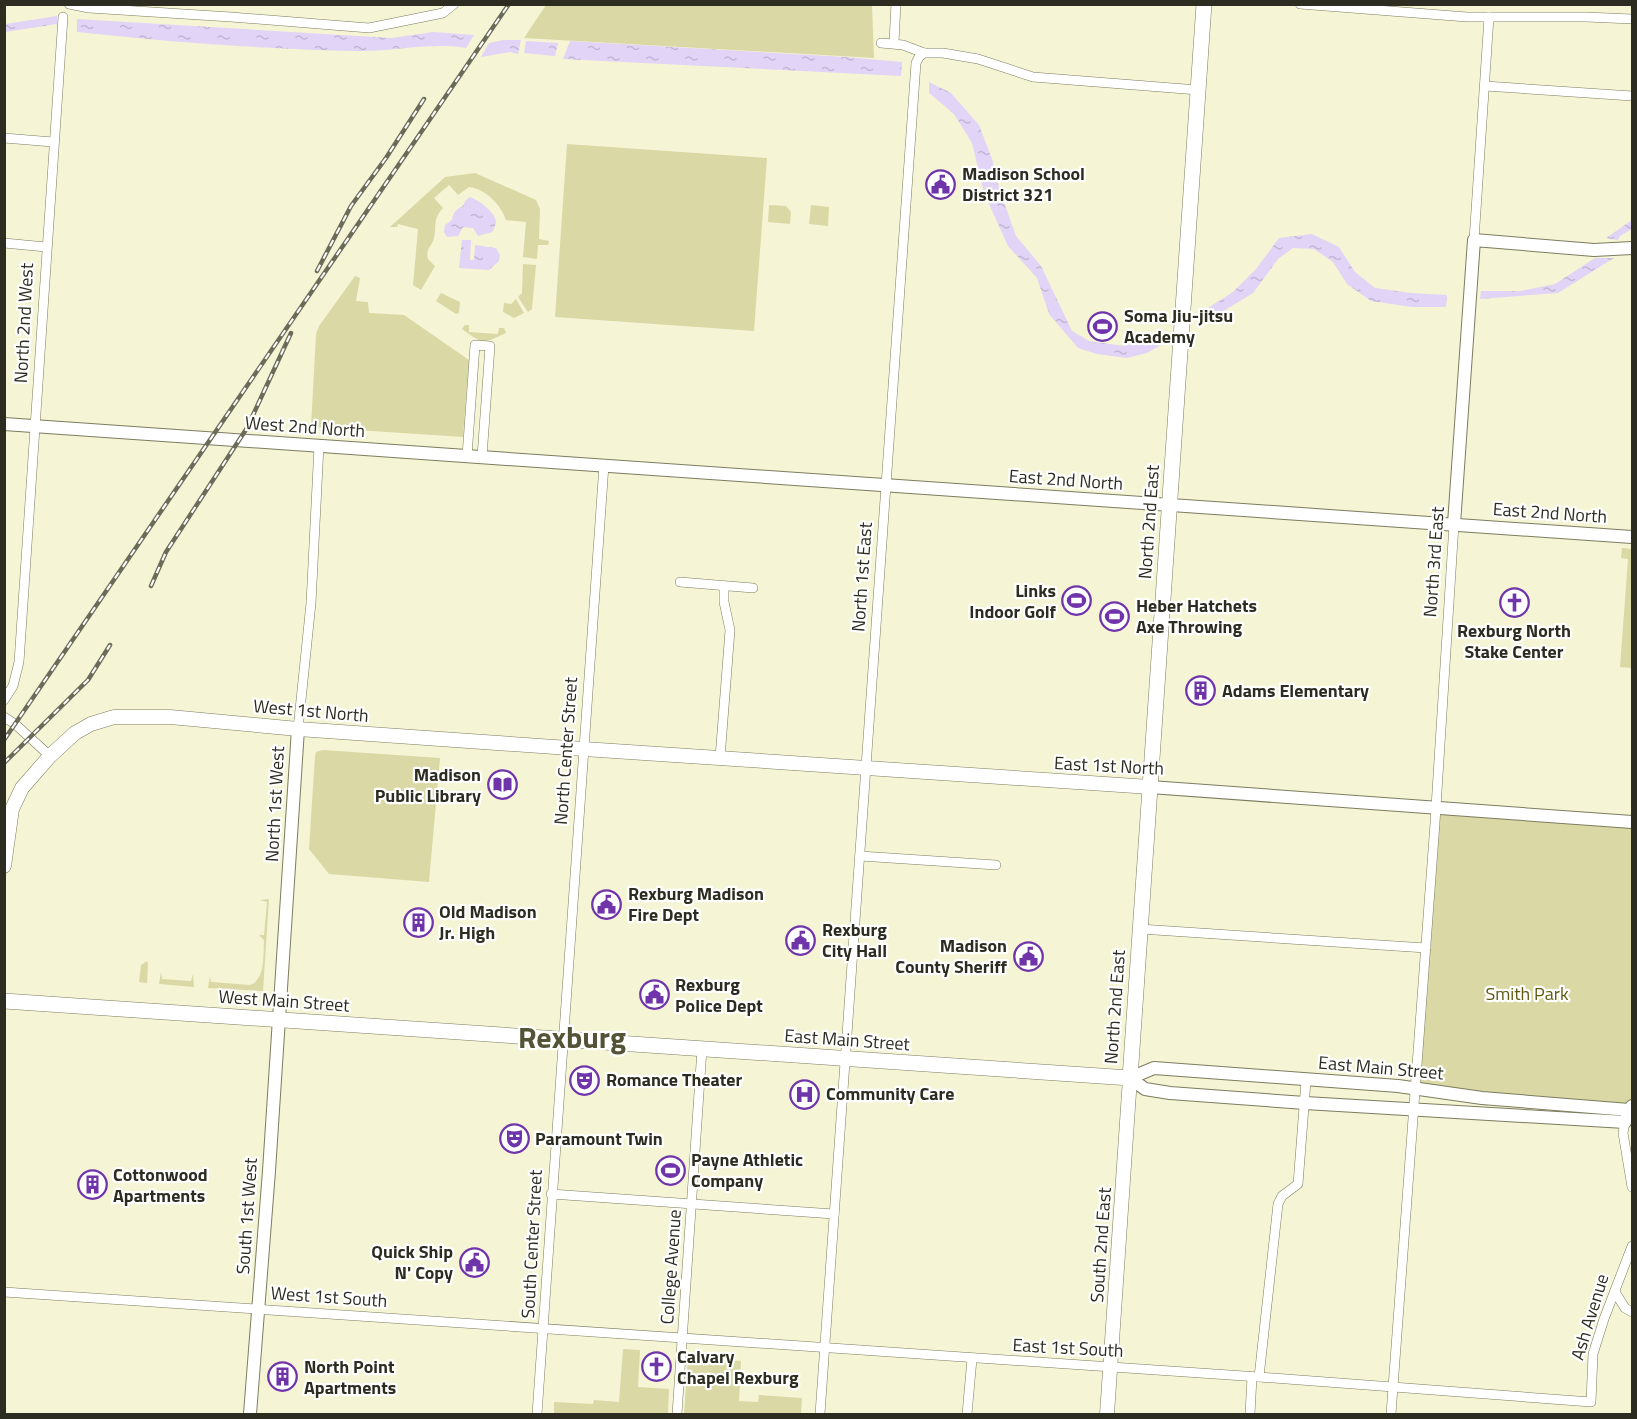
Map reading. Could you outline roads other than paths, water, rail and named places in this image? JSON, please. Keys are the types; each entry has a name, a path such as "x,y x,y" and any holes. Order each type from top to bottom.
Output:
{"main road":[{"name":"North 2nd East","path":"1130,1078 1204,4"},
{"name":"West 1st North","path":"4,866 7,834 16,798 30,777 50,756 83,728 103,719 170,717 298,729 582,749"},
{"name":"East 1st North","path":"582,749 1150,787"},
{"name":"West Main Street","path":"4,1001 562,1040"},
{"name":"East Main Street","path":"562,1040 1130,1078"},
{"name":"South 2nd East","path":"1107,1414 1130,1078"}],"street":[{"path":"69,4 89,8 369,28 443,13 454,4"},
{"path":"894,42 896,4"},
{"path":"1300,4 1467,17 1586,16 1632,19"},
{"name":"North 2nd West","path":"4,700 13,686 19,662 63,17"},
{"name":"North 3rd East","path":"1392,1414 1436,807 1489,17"},
{"path":"881,43 894,42 924,53 954,54 978,59 1033,77 1198,90"},
{"name":"North 1st East","path":"820,1414 916,63 924,53"},
{"path":"1485,86 1632,96"},
{"path":"4,138 53,142"},
{"path":"1474,240 1594,250 1632,248"},
{"path":"4,243 46,247"},
{"path":"467,456 476,345 490,346 482,457"},
{"name":"West 2nd North","path":"4,424 604,465"},
{"name":"North 1st West","path":"278,1020 298,729 310,603 319,446"},
{"name":"East 2nd North","path":"604,465 1632,537"},
{"name":"North Center Street","path":"562,1040 604,465"},
{"path":"680,582 753,588"},
{"path":"720,758 730,630 724,602 724,587"},
{"path":"4,717 50,756"},
{"name":"East 1st North","path":"1150,787 1632,822"},
{"path":"860,856 996,866"},
{"path":"1140,929 1426,948"},
{"name":"South 1st West","path":"250,1414 278,1020"},
{"name":"South Center Street","path":"537,1414 562,1040"},
{"name":"College Avenue","path":"677,1414 702,1049"},
{"name":"East Main Street","path":"1130,1078 1154,1068 1398,1086 1482,1098 1629,1113"},
{"name":"East Main Street","path":"1130,1078 1145,1089 1170,1093 1305,1103 1414,1110 1629,1113"},
{"path":"1250,1414 1278,1204 1282,1196 1298,1184 1306,1081"},
{"path":"1629,1113 1623,1133 1632,1187"},
{"path":"551,1194 834,1214"},
{"name":"Ash Avenue","path":"1591,1402 1593,1354 1632,1246"},
{"name":"West 1st South","path":"4,1292 543,1328"},
{"path":"1615,1292 1625,1308 1632,1312"},
{"name":"East 1st South","path":"543,1328 1591,1402"},
{"path":"967,1414 972,1359"}],"water":[{"path":"57,16 57,24 5,32 5,24"},
{"path":"77,19 391,38 433,32 474,35 466,48 439,46 370,51 321,50 146,39 77,32"},
{"path":"521,40 518,54 510,52 481,57 489,43"},
{"path":"526,41 558,43 555,56 524,53"},
{"path":"570,41 902,62 901,76 563,59"},
{"path":"929,82 951,93 979,125 1016,236 1041,266 1072,331 1089,341 1124,346 1163,334 1163,344 1147,353 1127,358 1097,354 1078,348 1049,314 1037,278 1008,246 984,193 972,143 954,114 929,93"},
{"path":"470,197 482,204 495,218 496,222 492,232 478,236 473,228 463,227 458,236 447,237 444,232 445,225 452,220 455,212"},
{"path":"1632,220 1632,229 1620,236 1618,240 1606,238"},
{"path":"1312,234 1339,247 1355,272 1375,288 1447,295 1446,307 1412,307 1371,301 1347,284 1333,262 1314,249 1293,248 1278,259 1253,293 1202,324 1203,311 1233,292 1256,269 1279,238"},
{"path":"462,240 471,240 470,260 474,260 475,245 496,248 500,255 499,261 489,270 459,268"},
{"path":"1595,258 1614,258 1558,293 1480,299 1481,291 1520,291 1555,284"}],"railway":[{"path":"4,740 509,4"},
{"path":"317,271 351,206 386,158 424,99"},
{"path":"151,586 166,552 247,428 291,333"},
{"path":"4,763 88,680 110,645"}],"place":[{"name":"Madison School District 321","path":"941,184"},
{"name":"Soma Jiu-jitsu Academy","path":"1103,326"},
{"name":"Links Indoor Golf","path":"1077,601"},
{"name":"Rexburg North Stake Center","path":"1514,602"},
{"name":"Heber Hatchets Axe Throwing","path":"1115,616"},
{"name":"Adams Elementary","path":"1201,691"},
{"name":"Madison Public Library","path":"502,785"},
{"name":"Rexburg Madison Fire Dept","path":"607,904"},
{"name":"Old Madison Jr. High","path":"418,922"},
{"name":"Rexburg City Hall","path":"801,940"},
{"name":"Madison County Sheriff","path":"1028,956"},
{"name":"Rexburg Police Dept","path":"654,995"},
{"name":"Romance Theater","path":"585,1080"},
{"name":"Community Care","path":"805,1094"},
{"name":"Paramount Twin","path":"514,1139"},
{"name":"Payne Athletic Company","path":"670,1170"},
{"name":"Cottonwood Apartments","path":"92,1185"},
{"name":"Quick Ship N' Copy","path":"474,1262"},
{"name":"Calvary Chapel Rexburg","path":"656,1367"},
{"name":"North Point Apartments","path":"283,1377"}],"district":[{"name":"Rexburg","path":"572,1038"}],"park label":[{"name":"Smith Park","path":"1527,994"}]}
